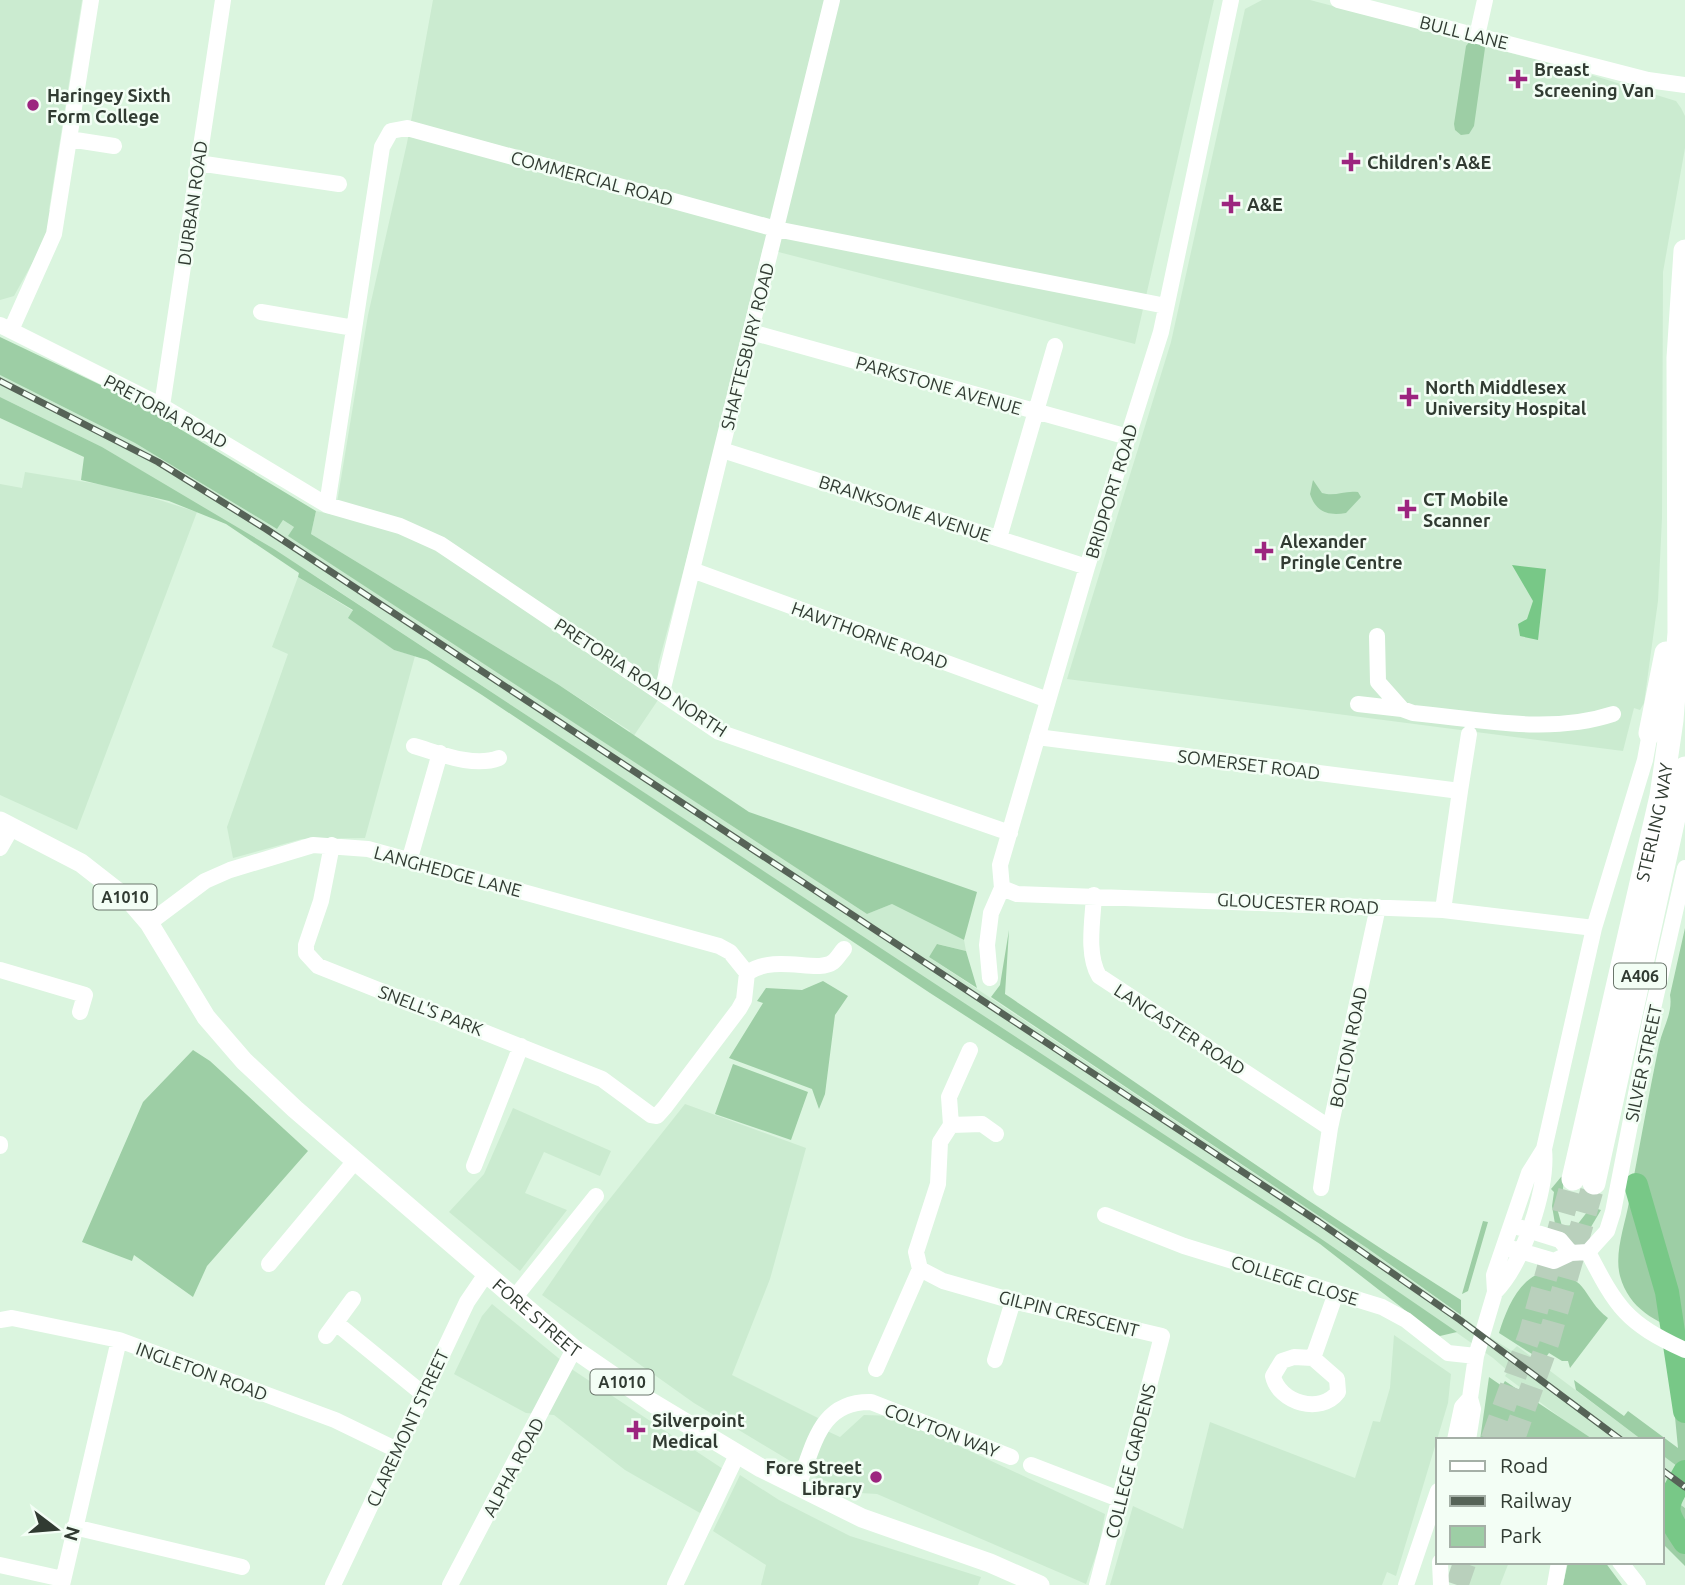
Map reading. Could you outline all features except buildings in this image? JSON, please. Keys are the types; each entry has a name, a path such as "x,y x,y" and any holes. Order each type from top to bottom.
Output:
{"highway":[{"name":"STERLING WAY","path":"1685,251 1678,358 1677,669 1661,796 1584,1181 1685,768"},
{"name":"A406","path":"1650,733 1677,579"}],"main road":[{"name":"A1010","path":"6,824 81,863 119,892 149,923"},
{"name":"FORE STREET","path":"149,923 206,1017 244,1061 355,1161 575,1349 651,1402 737,1455 798,1486 862,1518 990,1563 1040,1585"}],"street":[{"path":"5,327 54,234 91,0"},
{"name":"DURBAN ROAD","path":"162,406 223,0"},
{"name":"SHAFTESBURY ROAD","path":"662,692 832,0"},
{"name":"BRIDPORT ROAD","path":"990,978 988,932 991,913 1002,888 1000,865 1087,567 1153,361 1231,0"},
{"name":"BULL LANE","path":"1338,0 1678,85"},
{"path":"1478,36 1485,0"},
{"path":"1678,85 1685,97"},
{"name":"COMMERCIAL ROAD","path":"327,505 382,147 391,131 407,128 776,229 1166,306"},
{"path":"69,139 114,146"},
{"path":"198,163 339,184"},
{"path":"261,312 354,328"},
{"name":"PRETORIA ROAD","path":"5,327 162,406 327,505"},
{"name":"PARKSTONE AVENUE","path":"751,332 1128,437"},
{"path":"999,538 1055,346"},
{"name":"BRANKSOME AVENUE","path":"722,450 1087,567"},
{"name":"PRETORIA ROAD NORTH","path":"327,505 400,526 440,544 719,732 1010,833"},
{"name":"HAWTHORNE ROAD","path":"692,570 1048,700"},
{"path":"1377,636 1378,682 1402,709"},
{"path":"1358,704 1402,709 1413,713 1555,725 1592,721 1613,714"},
{"name":"STERLING WAY","path":"1455,1438 1462,1407 1469,1398 1476,1356 1495,1292 1507,1280 1512,1248 1546,1169 1544,1149 1594,928 1645,760 1650,733"},
{"path":"1443,910 1469,734"},
{"name":"SOMERSET ROAD","path":"1037,737 1460,791"},
{"path":"414,746 487,763 499,758"},
{"path":"410,859 440,753"},
{"path":"0,848 6,824"},
{"name":"LANGHEDGE LANE","path":"149,923 205,881 230,870 313,845 332,845 368,849 410,859 719,946 730,952 747,973"},
{"name":"SNELL'S PARK","path":"332,845 321,901 306,945 306,953 318,967 602,1079 651,1115 657,1116 739,1009 744,1000 747,973"},
{"name":"SILVER STREET","path":"1588,1252 1607,1231 1613,1212 1650,1022 1685,868"},
{"name":"GLOUCESTER ROAD","path":"1002,888 1017,894 1443,910 1594,928"},
{"name":"LANCASTER ROAD","path":"1094,895 1093,955 1094,967 1099,976 1330,1128"},
{"name":"BOLTON ROAD","path":"1321,1188 1330,1128 1378,906"},
{"path":"747,973 767,963 832,963 844,948"},
{"path":"0,970 85,995 80,1012"},
{"path":"474,1166 522,1046"},
{"path":"876,1369 920,1269 916,1252 938,1184 940,1142 951,1125 948,1097 970,1050"},
{"path":"951,1125 982,1124 996,1134"},
{"path":"270,1264 355,1161"},
{"path":"514,1297 596,1196"},
{"name":"COLLEGE CLOSE","path":"1105,1215 1184,1246 1391,1311 1448,1353 1476,1356"},
{"path":"1520,1227 1560,1240 1571,1253"},
{"path":"1512,1248 1554,1261 1571,1253 1588,1252 1623,1313 1659,1338 1685,1350"},
{"name":"GILPIN CRESCENT","path":"920,1269 931,1277 1013,1301 1162,1336"},
{"name":"CLAREMONT STREET","path":"333,1585 467,1302 486,1274"},
{"path":"1313,1358 1336,1293"},
{"path":"353,1299 331,1329 423,1394"},
{"path":"995,1360 1013,1301"},
{"name":"INGLETON ROAD","path":"0,1320 12,1318 119,1340 335,1420 397,1450"},
{"name":"COLLEGE GARDENS","path":"1097,1585 1162,1336"},
{"path":"0,1564 62,1582 119,1340"},
{"name":"ALPHA ROAD","path":"452,1584 575,1349"},
{"name":"STERLING WAY","path":"1468,1438 1474,1409 1469,1398"},
{"name":"COLYTON WAY","path":"798,1486 832,1414 853,1402 870,1402 1011,1457"},
{"path":"675,1585 737,1455"},
{"path":"1031,1465 1119,1499"},
{"path":"1406,1585 1436,1497"},
{"path":"74,1527 242,1567"},
{"path":"1440,1564 1441,1585"},
{"path":"1555,1585 1559,1564"},
{"path":"1622,1564 1638,1585"}],"shaded area":[{"name":"Haringey Sixth Form College","path":"0,0 82,0 49,210 52,211 49,233 14,296 0,300"},
{"path":"433,0 1214,0 1135,344 763,248 702,502 658,665 658,700 633,737 629,734 630,731 559,685 311,534 316,511 335,515 368,315 407,143"},
{"name":"North Middlesex University Hospital","path":"1262,0 1310,0 1572,69 1676,101 1685,116 1685,148 1663,272 1662,518 1658,601 1644,703 1640,710 1634,708 1623,751 1067,679 1171,342 1245,9"},
{"path":"0,375 135,443 277,529 283,520 294,527 289,536 867,914 892,904 964,940 966,951 938,944 929,957 1367,1248 1496,1341 1512,1351 1517,1346 1639,1438 1591,1438 1505,1376 1508,1371 1493,1358 1348,1257 317,577 102,447 0,397"},
{"path":"25,472 122,488 197,512 77,830 0,795 0,484 22,488"},
{"path":"1512,565 1546,569 1538,640 1520,636 1518,624 1527,619 1533,601"},
{"path":"298,577 353,611 349,617 394,650 415,656 365,838 302,839 233,858 227,827 288,654 272,647"},
{"path":"685,1104 806,1148 770,1279 732,1375 818,1418 801,1460 792,1462 694,1403 542,1295 597,1215"},
{"path":"513,1108 611,1151 600,1176 544,1152 525,1193 567,1210 520,1271 449,1212 484,1174"},
{"path":"492,1304 573,1370 723,1469 700,1513 625,1470 554,1415 526,1413 454,1374 482,1316"},
{"path":"1394,1335 1451,1374 1448,1403 1396,1576 1387,1572 1382,1585 1110,1585 1133,1506 1183,1529 1210,1422 1355,1478 1373,1421 1380,1422 1390,1388"},
{"path":"864,1415 895,1416 1105,1514 1099,1546 1086,1584 877,1494 860,1493 806,1474 825,1430 840,1437"},
{"path":"1664,1456 1685,1472 1685,1508 1664,1492"},
{"path":"740,1475 779,1500 850,1536 981,1577 978,1585 761,1585 766,1565 713,1531"},
{"path":"1457,1564 1508,1564 1500,1585 1462,1585"}],"green space":[{"path":"1470,41 1483,44 1485,48 1474,126 1469,134 1461,135 1455,130 1454,124 1466,46"},
{"path":"0,337 130,399 316,511 311,534 559,685 749,812 977,892 964,940 892,904 867,914 288,536 294,527 283,520 277,529 135,443 0,375"},
{"path":"0,397 102,447 274,549 1282,1212 1457,1332 1440,1336 1433,1332 1320,1244 930,993 482,695 427,660 394,650 348,618 353,610 298,577 299,573 226,524 169,501 81,480 84,457 0,418"},
{"path":"1313,480 1322,493 1358,492 1361,497 1346,513 1324,511 1319,509 1310,494"},
{"path":"1685,928 1685,1333 1654,1319 1637,1306 1624,1287 1618,1258 1655,1065 1669,1014 1670,995"},
{"path":"1009,930 1005,994 1461,1300 1461,1315 1367,1248 991,997 1000,985"},
{"path":"937,944 966,951 977,988 929,957"},
{"path":"823,981 848,996 835,1015 825,1094 819,1109 812,1089 729,1058 763,1003 757,1001 766,988 802,990"},
{"path":"193,1050 210,1061 308,1151 207,1266 193,1297 134,1255 132,1261 82,1242 143,1102"},
{"path":"733,1064 808,1092 791,1140 715,1114"},
{"path":"1561,1177 1564,1178 1562,1199 1557,1208 1562,1226 1577,1225 1591,1207 1601,1210 1588,1232 1571,1236 1555,1224 1552,1206 1554,1192 1551,1189"},
{"path":"1483,1221 1488,1222 1468,1291 1462,1294"},
{"path":"1550,1271 1563,1274 1580,1284 1608,1318 1570,1368 1568,1361 1562,1361 1549,1353 1543,1361 1499,1333 1511,1303 1523,1285 1531,1278"},
{"path":"1669,1355 1685,1361 1685,1472 1664,1456 1664,1438 1639,1438 1576,1390 1574,1380 1624,1416 1628,1411 1678,1448"},
{"path":"1489,1377 1502,1386 1505,1381 1591,1438 1572,1437 1480,1438"},
{"path":"1664,1492 1685,1508 1685,1522 1680,1520 1685,1529 1685,1566 1664,1545"},
{"path":"1568,1564 1606,1564 1622,1585 1563,1585"}],"waterway":[{"path":"1636,1185 1667,1292 1685,1411"},
{"path":"1685,1472 1668,1507 1672,1521 1685,1542"}],"tunnel":[{"path":"1493,1438 1530,1334 1573,1179"},
{"path":"1514,1438 1548,1342 1594,1183"},
{"path":"1457,1585 1464,1564"}],"railway":[{"path":"0,381 158,462 266,529 1319,1222 1460,1320 1618,1438"},
{"path":"1664,1471 1685,1487"}],"place":[{"name":"Breast Screening Van","path":"1518,79"},
{"name":"Haringey Sixth Form College","path":"33,105"},
{"name":"Children's A&E","path":"1351,162"},
{"name":"A&E","path":"1231,204"},
{"name":"North Middlesex University Hospital","path":"1409,397"},
{"name":"CT Mobile Scanner","path":"1407,509"},
{"name":"Alexander Pringle Centre","path":"1264,551"},
{"name":"Silverpoint Medical","path":"636,1430"},
{"name":"Fore Street Library","path":"876,1477"}]}
